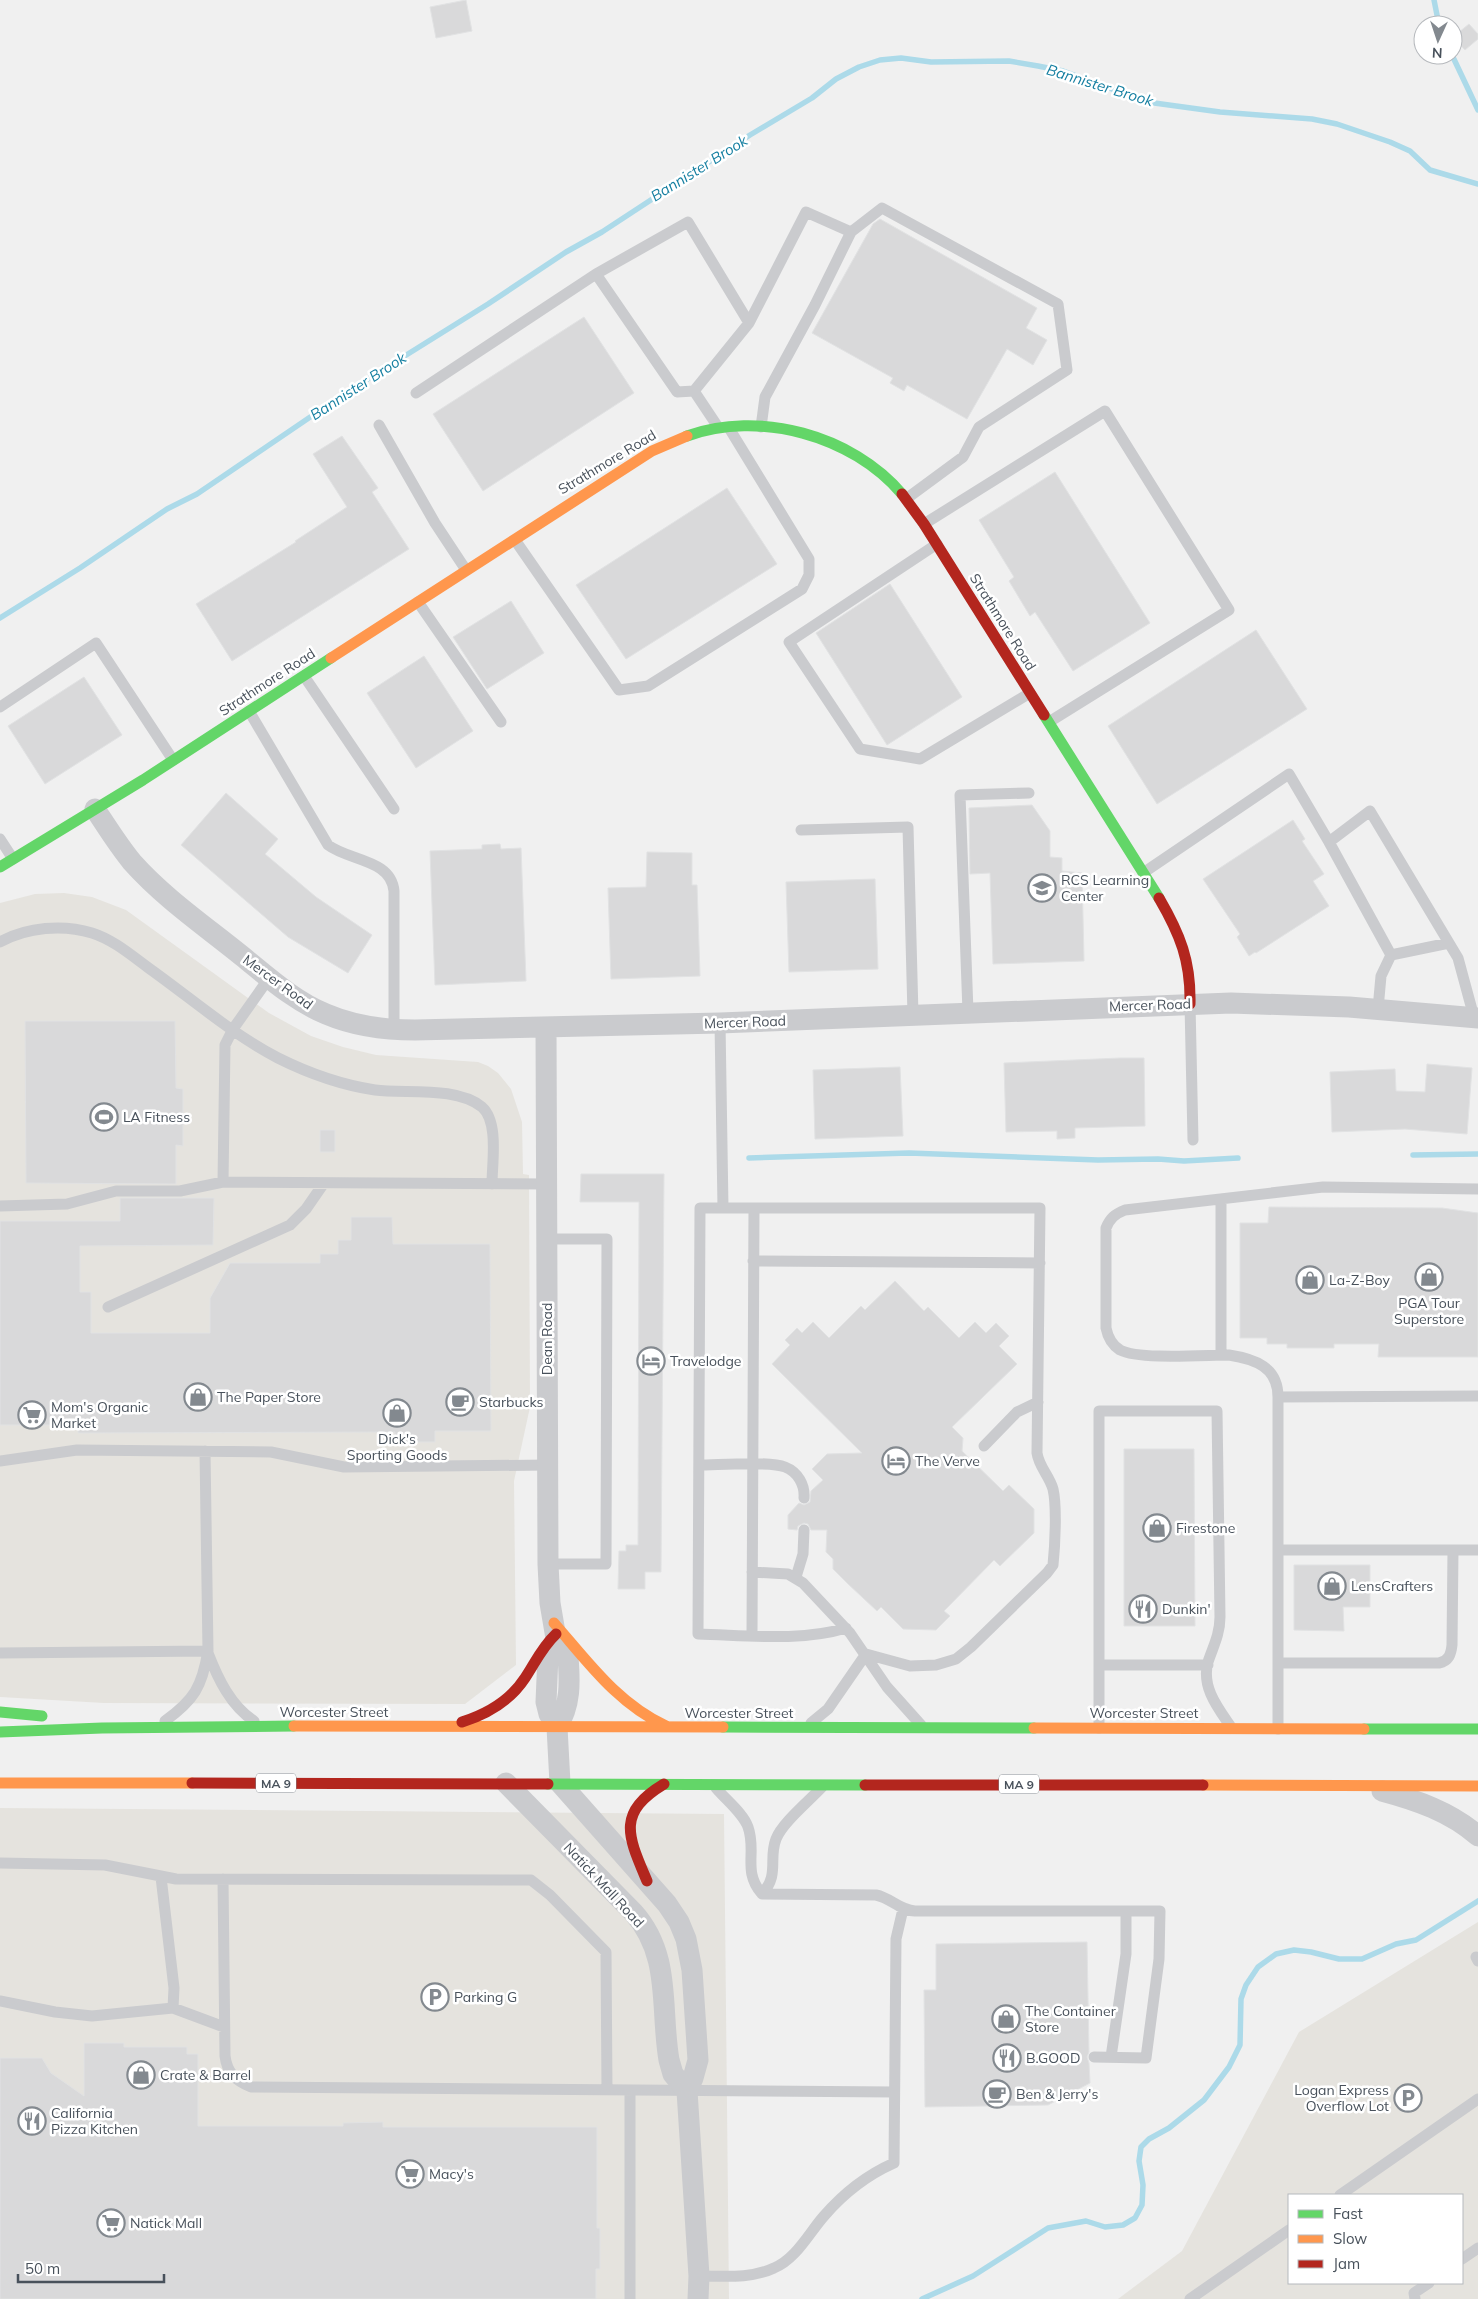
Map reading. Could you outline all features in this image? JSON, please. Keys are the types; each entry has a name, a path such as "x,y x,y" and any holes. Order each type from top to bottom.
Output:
{"main road":[{"name":"Strathmore Road","path":"0,867 173,760 652,450 682,437 724,428 761,427 794,431 846,451 868,464 889,480 906,499 937,544 1171,920 1189,960 1191,981 1190,1004"},
{"path":"443,1727 479,1717 505,1700 520,1685 545,1643 556,1636 628,1704 651,1720 670,1728"},
{"path":"0,1712 156,1728"},
{"name":"Worcester Street","path":"0,1732 262,1726 1478,1728"},
{"name":"MA 9","path":"0,1784 1342,1784 1478,1786"},
{"path":"648,1881 631,1838 630,1820 632,1810 639,1800 649,1791 664,1784"}],"street":[{"name":"Mercer Road","path":"95,809 121,847 141,871 194,918 269,978 304,1003 333,1017 363,1026 394,1029 720,1023 1190,1004 1304,1005 1378,1009 1476,1018"},
{"name":"Dean Road","path":"546,1027 548,1564 550,1603 556,1636"},
{"path":"556,1636 548,1655 546,1702 551,1718 557,1727 560,1783 667,1904 679,1922 690,1954 698,2060 694,2078 687,2091 699,2276 698,2299"},
{"name":"Natick Mall Road","path":"506,1783 634,1912 646,1928 655,1945 660,1962 668,2060 673,2074 687,2091"},
{"path":"1342,1784 1375,1790 1425,1805 1456,1819 1478,1836"}],"lane":[{"path":"761,427 765,398 815,305 851,232 882,208 1058,304 1067,370 979,427 963,457 906,499"},
{"path":"694,392 749,323 806,212 851,232"},
{"path":"416,393 596,274 688,222 749,323"},
{"path":"596,274 677,392 694,392"},
{"path":"514,538 619,690 648,686 802,589 810,575 809,559 724,428 694,392"},
{"path":"924,524 1105,411 1229,610 1049,722"},
{"path":"379,426 435,523 466,570"},
{"path":"937,544 789,642 860,749 920,759 1030,693"},
{"path":"418,602 501,722"},
{"path":"0,706 96,643 173,760"},
{"path":"304,676 394,809"},
{"path":"249,711 328,845 339,852 384,870 392,878 394,891 394,1029"},
{"path":"1143,873 1289,774 1391,955"},
{"path":"968,1012 960,795 1029,793"},
{"path":"1328,842 1370,811 1458,958 1476,1018"},
{"path":"801,830 908,827 913,1015"},
{"path":"0,839 13,859"},
{"path":"0,942 18,934 38,930 72,930 93,934 121,948 233,1029 282,1060 338,1081 384,1091 455,1096 475,1103 485,1111 491,1122 492,1184"},
{"path":"1391,955 1449,943"},
{"path":"1378,1009 1381,976 1391,955"},
{"path":"223,1182 224,1049 233,1029 269,978"},
{"path":"1190,1004 1193,1140"},
{"path":"720,1023 723,1208"},
{"path":"0,1206 67,1204 116,1191 180,1191 223,1182 547,1184"},
{"path":"108,1307 290,1224 306,1209 324,1183"},
{"path":"1278,1728 1277,1380 1266,1368 1244,1358 1221,1355 1130,1354 1114,1346 1108,1338 1106,1328 1106,1228 1110,1219 1117,1213 1125,1210 1323,1187 1478,1189"},
{"path":"1221,1200 1221,1355"},
{"path":"846,1628 814,1635 698,1634 700,1208 1040,1208 1038,1458 1042,1469 1051,1483 1054,1495 1054,1559 1050,1569 972,1647 956,1658 936,1665 910,1666 866,1654"},
{"path":"752,1635 754,1208"},
{"path":"547,1239 607,1239 606,1564 548,1564"},
{"path":"754,1261 1040,1262"},
{"path":"1278,1396 1478,1396"},
{"path":"984,1446 1017,1412 1038,1402"},
{"path":"1099,1728 1099,1411 1217,1411 1220,1617 1217,1640 1208,1665 1210,1695 1232,1728"},
{"path":"0,1461 61,1450 205,1451 271,1452 344,1468 548,1465"},
{"path":"156,1728 181,1708 195,1693 202,1679 208,1651 205,1451"},
{"path":"698,1465 779,1466 791,1470 801,1482 804,1498"},
{"path":"796,1578 803,1554 804,1530"},
{"path":"1278,1550 1478,1550"},
{"path":"1278,1663 1439,1663 1446,1661 1450,1656 1452,1645 1453,1550"},
{"path":"752,1572 780,1572 796,1578 846,1628 896,1699 925,1728"},
{"path":"0,1653 208,1651"},
{"path":"208,1651 217,1674 236,1704 262,1726"},
{"path":"802,1728 828,1709 866,1654"},
{"path":"1099,1665 1208,1665"},
{"path":"712,1784 748,1826 750,1872 754,1884 762,1894"},
{"path":"762,1894 773,1878 775,1843 779,1832 826,1784"},
{"path":"0,1862 105,1865 161,1877 527,1880 535,1882 583,1926 606,1952 607,2090"},
{"path":"161,1877 174,1988 173,2008"},
{"path":"223,1879 225,2056 228,2069 236,2079 256,2088 894,2092"},
{"path":"762,1894 876,1895 883,1896 903,1909 915,1912 1160,1911 1160,1960 1146,2058 1094,2057"},
{"path":"699,2276 751,2275 768,2271 783,2264 834,2205 872,2174 894,2162 896,1940 903,1909"},
{"path":"1111,2057 1126,1954 1126,1912"},
{"path":"0,2001 55,2012 92,2016 173,2008 224,2027"},
{"path":"630,2090 630,2299"},
{"path":"1341,2194 1478,2099"},
{"path":"1190,2299 1288,2231"},
{"path":"1463,2258 1478,2248"},
{"path":"1415,2299 1414,2293 1428,2284"}],"shaded area":[{"path":"64,893 92,897 126,910 269,1013 311,1036 343,1047 376,1055 478,1062 498,1073 511,1089 522,1122 523,1174 529,1175 530,1407 514,1481 516,1665 465,1704 104,1703 0,1697 0,903 35,894"},
{"name":"Natick Mall","path":"0,1808 724,1814 729,2299 0,2299"},
{"name":"Logan Express Overflow Lot","path":"1478,1922 1478,2299 1118,2299 1182,2251 1299,2032"}],"building":[{"path":"466,0 472,31 436,38 430,7"},
{"path":"1469,24 1478,34 1478,39 1465,50 1463,48 1463,29"},
{"path":"880,219 1037,308 1026,328 1047,340 1033,365 1007,349 967,419 907,385 904,391 890,383 893,378 812,333 873,224"},
{"path":"584,317 634,393 483,491 433,414"},
{"path":"342,436 378,488 372,492 409,549 232,661 196,604 296,542 347,507 313,454"},
{"path":"1055,472 1150,623 1073,671 1035,612 1030,616 1009,581 1014,577 979,520"},
{"path":"727,488 777,564 626,659 576,585"},
{"path":"890,584 962,697 887,745 816,633"},
{"path":"511,601 544,653 487,689 453,637"},
{"path":"1256,630 1307,709 1157,804 1108,726"},
{"path":"424,656 473,731 416,768 367,693"},
{"path":"84,677 122,735 45,784 8,726"},
{"path":"226,793 278,839 265,854 316,897 372,935 348,973 288,937 181,845"},
{"path":"1032,805 1050,831 1050,857 1062,858 1062,871 1082,873 1084,961 993,964 990,873 970,874 969,808"},
{"path":"1293,820 1305,839 1302,841 1324,874 1313,881 1329,906 1249,956 1237,937 1240,934 1203,879"},
{"path":"500,844 501,849 521,848 526,981 435,985 430,851 482,849 482,845"},
{"path":"647,852 692,853 692,885 697,885 700,976 611,979 608,888 646,887"},
{"path":"875,879 878,969 789,972 786,882"},
{"name":"LA Fitness","path":"25,1021 175,1021 176,1088 183,1089 183,1146 176,1145 176,1184 26,1183"},
{"path":"1144,1058 1145,1126 1075,1128 1075,1138 1057,1139 1057,1131 1006,1132 1004,1063"},
{"path":"1427,1064 1472,1068 1467,1134 1405,1129 1332,1132 1330,1072 1395,1069 1396,1091 1425,1092"},
{"path":"900,1067 903,1136 815,1139 813,1070"},
{"path":"320,1130 335,1130 335,1152 320,1152"},
{"name":"Travelodge","path":"581,1174 664,1174 661,1572 645,1572 645,1589 618,1589 619,1551 626,1551 626,1545 638,1545 639,1202 580,1202"},
{"path":"120,1198 214,1198 213,1245 80,1246 80,1292 91,1292 91,1333 210,1333 210,1298 230,1263 320,1263 320,1254 338,1254 338,1240 351,1240 351,1217 392,1217 393,1244 490,1244 491,1431 435,1431 435,1442 395,1442 395,1432 78,1433 78,1425 0,1425 0,1221 120,1221"},
{"path":"1269,1207 1442,1208 1478,1213 1478,1357 1378,1357 1379,1344 1334,1344 1334,1348 1287,1348 1287,1344 1267,1344 1267,1338 1240,1338 1240,1223 1268,1223"},
{"name":"The Verve","path":"895,1281 924,1311 928,1307 959,1338 975,1322 986,1333 996,1323 1009,1336 999,1346 1017,1364 952,1427 963,1438 962,1451 1003,1491 1009,1485 1034,1509 1034,1533 1000,1566 994,1560 944,1611 950,1616 936,1630 903,1629 881,1607 877,1611 833,1569 833,1559 826,1552 827,1530 811,1530 808,1524 804,1523 798,1526 797,1530 788,1529 788,1515 799,1503 804,1505 810,1502 811,1491 823,1480 812,1469 827,1454 862,1453 772,1364 790,1345 785,1340 797,1328 802,1333 813,1322 829,1338 861,1306 865,1310"},
{"path":"1124,1449 1194,1449 1195,1626 1124,1626"},
{"name":"LensCrafters","path":"1294,1565 1370,1565 1370,1607 1343,1607 1344,1631 1294,1630"},
{"name":"The Container Store","path":"1087,1942 1089,2052 1087,2057 1090,2083 1048,2105 925,2107 924,1990 936,1990 936,1944"},
{"path":"84,2043 124,2043 124,2047 187,2047 187,2054 198,2054 198,2126 343,2126 343,2123 383,2122 383,2127 597,2127 597,2228 600,2228 600,2269 596,2269 596,2299 0,2299 0,2058 42,2058 51,2073 84,2096"}],"waterway":[{"path":"1434,0 1437,15"},
{"name":"Bannister Brook","path":"0,618 80,568 167,509 197,494 347,392 488,304 566,252 602,232 750,135 812,98 836,79 859,67 880,60 901,58 931,62 1009,61 1063,71 1147,102 1220,112 1312,119 1337,124 1390,142 1410,151 1430,170 1478,184"},
{"path":"1457,65 1478,110"},
{"path":"749,1158 909,1153 1098,1160 1158,1159 1184,1161 1238,1158"},
{"path":"1413,1155 1478,1154"},
{"name":"Bannister Brook","path":"922,2299 973,2276 1048,2228 1086,2221 1105,2227 1123,2225 1135,2218 1142,2205 1143,2185 1139,2161 1141,2147 1149,2139 1169,2128 1204,2100 1229,2067 1240,2045 1241,1999 1246,1985 1258,1967 1276,1954 1294,1950 1339,1959 1362,1959 1396,1944 1416,1940 1478,1901"}],"traffic: fast":[{"path":"687,436 715,429 744,426 773,427 803,433 831,443 857,456 881,474 902,494"},
{"path":"0,867 143,780 331,658"},
{"path":"1044,715 1159,898"},
{"path":"0,1712 42,1716"},
{"path":"0,1732 102,1728 294,1726"},
{"path":"723,1727 1034,1728"},
{"path":"1364,1729 1478,1729"},
{"path":"548,1784 865,1785"}],"traffic: slow":[{"path":"331,658 652,451 687,436"},
{"path":"554,1623 618,1694 649,1717 666,1726"},
{"path":"294,1726 723,1727"},
{"path":"1034,1728 1364,1729"},
{"path":"0,1783 192,1783"},
{"path":"1203,1785 1478,1786"}],"traffic: jam":[{"path":"902,494 924,524 1044,715"},
{"path":"1159,898 1183,948 1189,974 1190,1004"},
{"path":"462,1722 489,1711 505,1700 519,1686 539,1655 556,1634"},
{"path":"192,1783 548,1784"},
{"path":"647,1881 635,1851 630,1827 638,1805 664,1784"},
{"path":"865,1785 1203,1785"}],"place":[{"name":"RCS Learning Center","path":"1042,888"},
{"name":"LA Fitness","path":"104,1117"},
{"name":"PGA Tour Superstore","path":"1429,1277"},
{"name":"La-Z-Boy","path":"1310,1280"},
{"name":"Travelodge","path":"651,1361"},
{"name":"The Paper Store","path":"198,1397"},
{"name":"Starbucks","path":"460,1402"},
{"name":"Dick's Sporting Goods","path":"397,1413"},
{"name":"Mom's Organic Market","path":"32,1415"},
{"name":"The Verve","path":"896,1461"},
{"name":"Firestone","path":"1157,1528"},
{"name":"LensCrafters","path":"1332,1586"},
{"name":"Dunkin'","path":"1143,1609"},
{"name":"Parking G","path":"435,1997"},
{"name":"The Container Store","path":"1006,2019"},
{"name":"B.GOOD","path":"1007,2058"},
{"name":"Crate & Barrel","path":"141,2075"},
{"name":"Ben & Jerry's","path":"997,2094"},
{"name":"Logan Express Overflow Lot","path":"1408,2098"},
{"name":"California Pizza Kitchen","path":"32,2121"},
{"name":"Macy's","path":"410,2174"},
{"name":"Natick Mall","path":"111,2223"}]}
